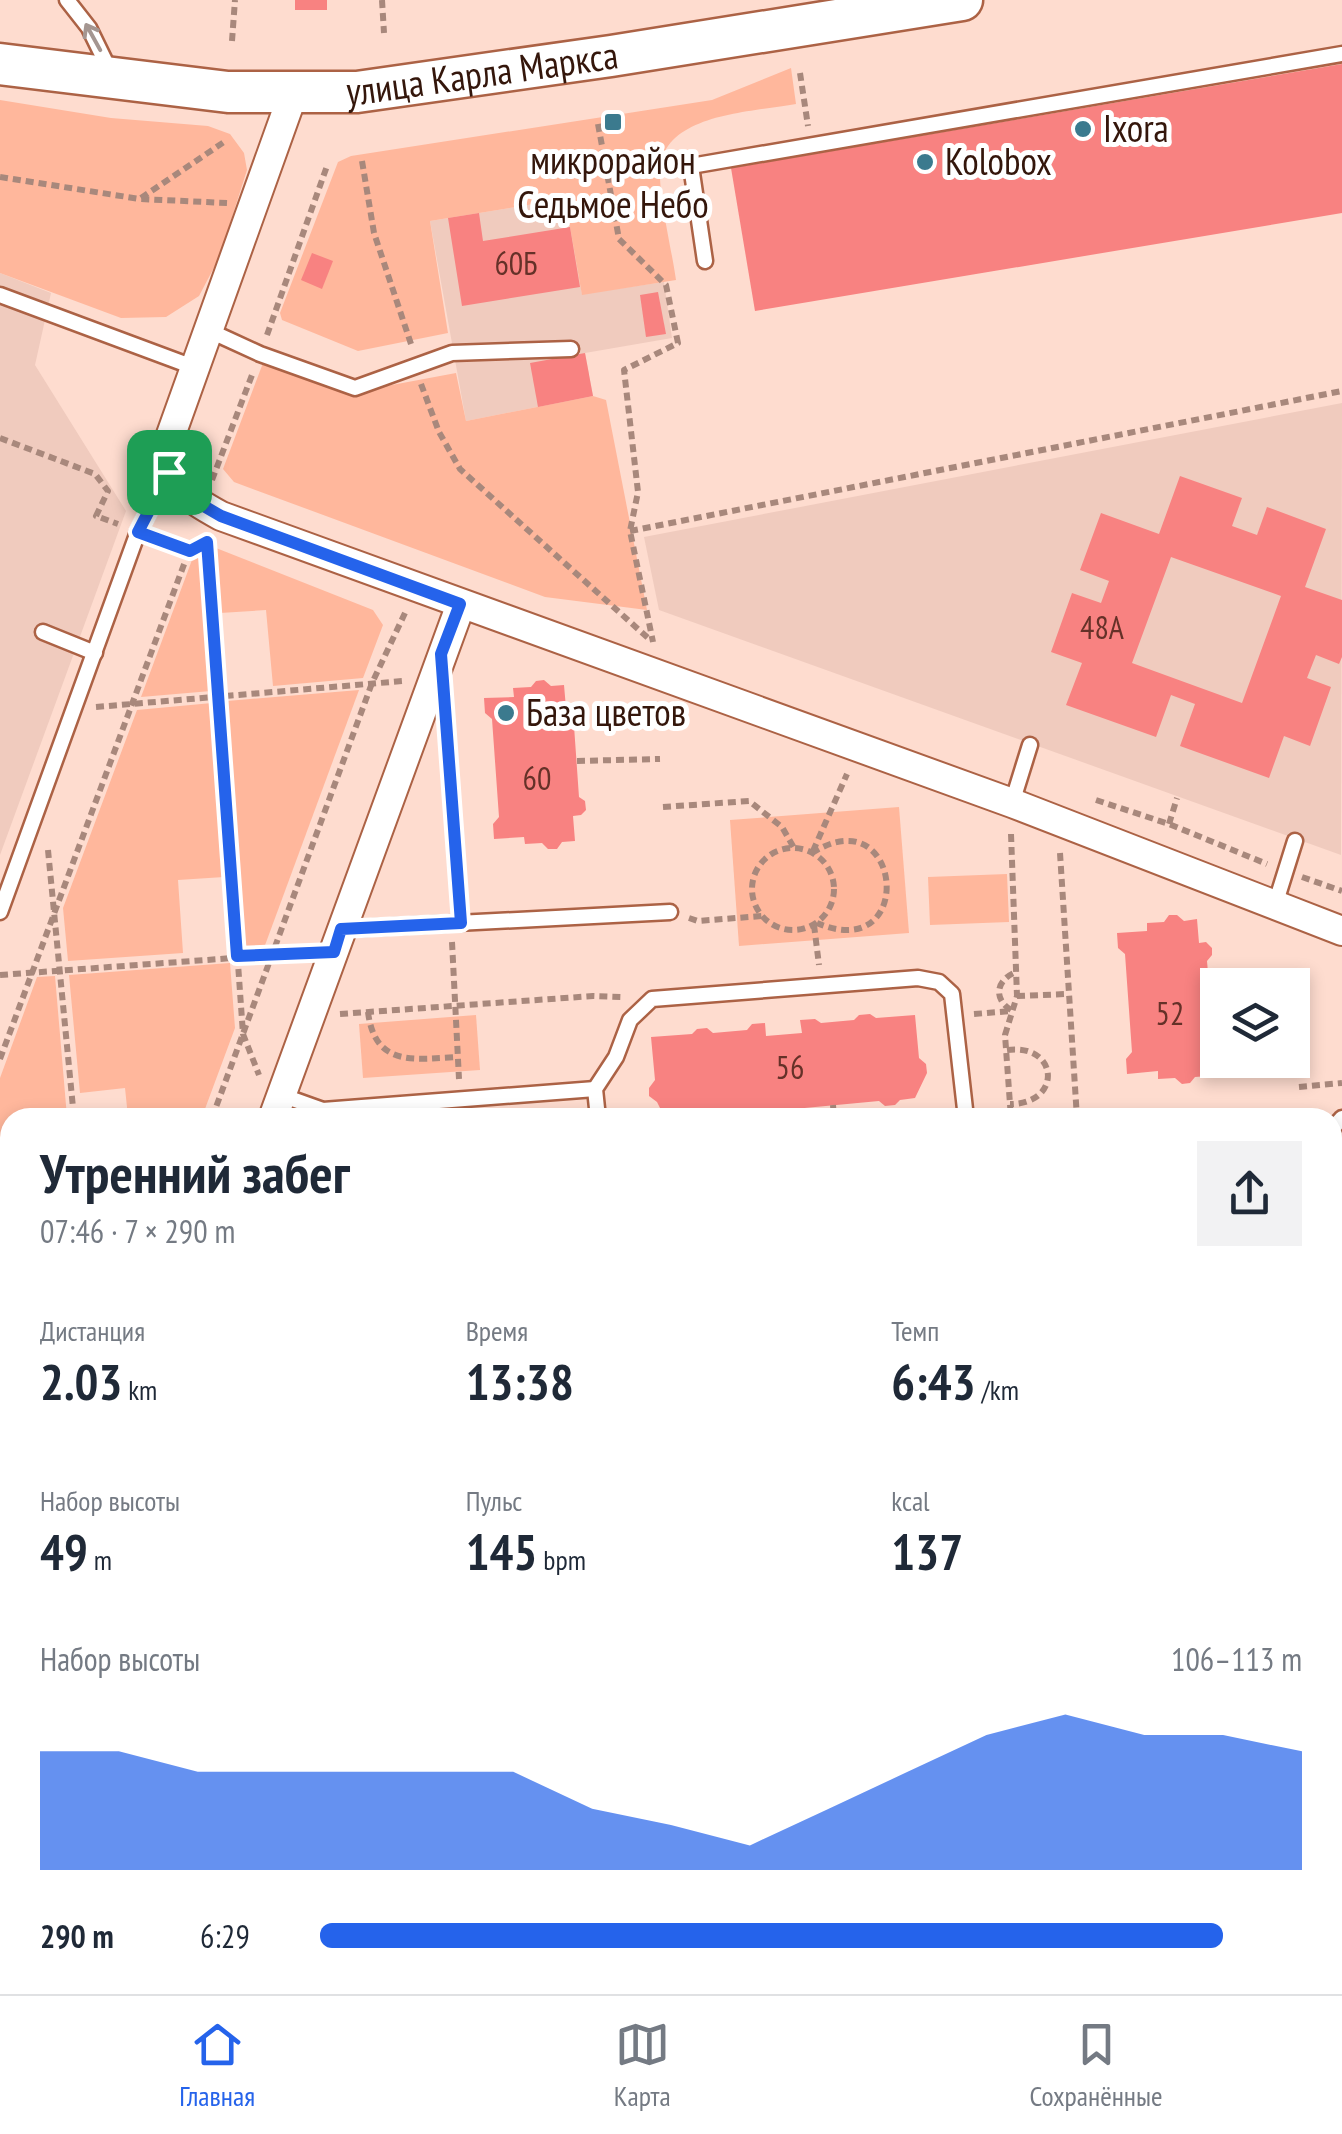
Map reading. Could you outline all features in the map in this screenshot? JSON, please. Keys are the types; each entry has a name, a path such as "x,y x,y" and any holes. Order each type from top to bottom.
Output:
{"main road":[{"name":"улица Карла Маркса","path":"0,64 228,92 358,92 962,0"}],"street":[{"path":"293,94 168,443 169,472 190,498 221,516 1012,802 1342,931"},
{"path":"276,1108 460,604"}],"lane":[{"path":"67,0 89,28 114,78"},
{"path":"705,260 690,166 811,142 1342,54"},
{"path":"0,295 196,368"},
{"path":"210,331 260,354 355,388 452,353 571,349"},
{"path":"0,912 6,878 43,794 138,532 169,472"},
{"path":"43,632 95,653"},
{"path":"1012,802 1030,745"},
{"path":"1275,905 1296,841"},
{"path":"337,941 456,923 670,912"},
{"path":"597,1108 595,1089 616,1057 630,1020 652,999 918,978 940,982 952,994 965,1108"},
{"path":"354,1108 595,1089"}],"path":[{"path":"232,41 236,0"},
{"path":"382,0 384,33"},
{"path":"800,73 811,142"},
{"path":"362,161 374,234 416,366 438,432 460,469 653,642 630,531 638,492 624,370 678,343 666,284 618,239 598,124"},
{"path":"140,198 224,142"},
{"path":"0,177 140,198 238,204"},
{"path":"630,531 1342,391"},
{"path":"0,438 96,474 108,491 96,516 190,551"},
{"path":"0,1059 190,551 211,540 243,1034 276,1108"},
{"path":"216,1108 372,683 404,613"},
{"path":"74,709 434,678"},
{"path":"446,712 461,1101"},
{"path":"577,761 660,759"},
{"path":"812,853 847,774"},
{"path":"43,794 73,1108"},
{"path":"1168,824 1178,798"},
{"path":"663,807 749,801 782,827 794,848"},
{"path":"1010,833 1017,996 1005,1035 1010,1108"},
{"path":"812,853 828,843 846,840 864,845 878,856 888,873 889,892 883,909 870,923 853,930 834,930 816,924 796,930 777,928 762,916 753,900 752,881 761,864 775,852 794,848 812,853 828,866 834,886 830,906 816,924 822,986"},
{"path":"1060,852 1076,1108"},
{"path":"670,912 698,920 762,916"},
{"path":"0,975 272,954 337,941"},
{"path":"1012,1011 998,996 1006,976 1016,972"},
{"path":"1017,996 1067,994"},
{"path":"309,1016 609,996"},
{"path":"955,1016 1012,1011"},
{"path":"368,1012 374,1034 391,1054 404,1059 458,1057"},
{"path":"1006,1050 1025,1048 1042,1057 1049,1074 1044,1092 1029,1104 1010,1104"},
{"path":"1299,1087 1342,1083"}],"shaded area":[{"path":"791,68 796,104 735,113 693,126 676,137 665,152 660,182 676,280 582,295 565,199 430,221 448,333 358,351 282,320 280,313 338,162 351,156 712,100"},
{"path":"0,100 111,118 208,126 230,134 244,153 247,170 219,258 199,296 166,317 121,318 0,273"},
{"path":"565,199 582,294 664,282 672,338 585,353 593,396 466,421 430,221"},
{"path":"0,273 51,293 35,365 126,511 0,855"},
{"path":"270,360 349,393 456,373 466,421 593,396 606,400 647,610 545,597 234,482 223,469 263,363"},
{"path":"1342,403 1341,855 659,610 644,537"},
{"path":"216,548 373,610 383,625 363,678 273,686 266,610 220,613"},
{"path":"202,555 211,691 141,697 192,560"},
{"path":"359,690 264,948 244,949 227,701"},
{"path":"212,703 224,877 178,880 183,953 68,961 63,908 137,710"},
{"path":"899,807 909,933 739,946 730,820"},
{"path":"1007,874 1009,922 930,925 928,877"},
{"path":"230,963 235,1028 205,1108 127,1108 125,1088 80,1093 69,975"},
{"path":"55,976 66,1108 0,1108 0,1078 37,977"},
{"path":"476,1015 480,1070 363,1078 359,1024"}],"building":[{"path":"295,0 327,0 327,10 295,10"},
{"path":"1342,64 1342,213 755,311 731,168"},
{"path":"479,213 483,241 570,227 580,287 462,306 448,218"},
{"path":"312,253 333,261 322,289 301,280"},
{"path":"658,292 666,334 646,337 640,295"},
{"path":"585,353 593,396 538,407 530,363"},
{"path":"1180,476 1242,498 1232,526 1257,535 1267,507 1326,529 1305,587 1342,600 1342,657 1339,664 1316,655 1307,678 1331,687 1310,746 1284,736 1269,778 1180,746 1195,704 1171,695 1156,737 1066,705 1082,663 1051,652 1072,593 1101,603 1109,581 1080,570 1101,513 1159,534","holes":["1171,557 1281,596 1242,703 1132,663"]},
{"path":"544,680 551,686 564,685 566,708 578,713 579,721 574,726 579,797 585,801 586,810 573,816 575,841 562,842 557,849 548,849 542,843 525,844 524,837 494,839 493,824 499,817 492,719 485,713 484,698 514,697 513,688 531,687"},
{"path":"1169,915 1184,921 1197,919 1199,943 1206,942 1212,948 1208,968 1200,968 1200,1077 1190,1083 1182,1084 1175,1078 1158,1079 1158,1071 1127,1074 1126,1059 1132,1052 1125,954 1118,948 1117,933 1147,931 1147,923 1164,922"},
{"path":"859,1015 915,1015 919,1058 926,1064 927,1073 915,1098 885,1106 879,1101 804,1108 660,1108 649,1096 655,1080 651,1037 692,1034 707,1028 713,1033 747,1030 752,1024 765,1023 766,1036 802,1033 800,1020 815,1019 821,1023 854,1020"}],"place":[{"name":"микрорайон Седьмое Небо","path":"613,122"},
{"name":"Ixora","path":"1083,129"},
{"name":"Kolobox","path":"925,162"},
{"name":"База цветов","path":"506,713"}],"route":[{"path":"169,472 190,498 221,516 460,604 441,654 461,923 341,929 334,952 237,956 207,542 190,551 138,532 169,472"}]}
